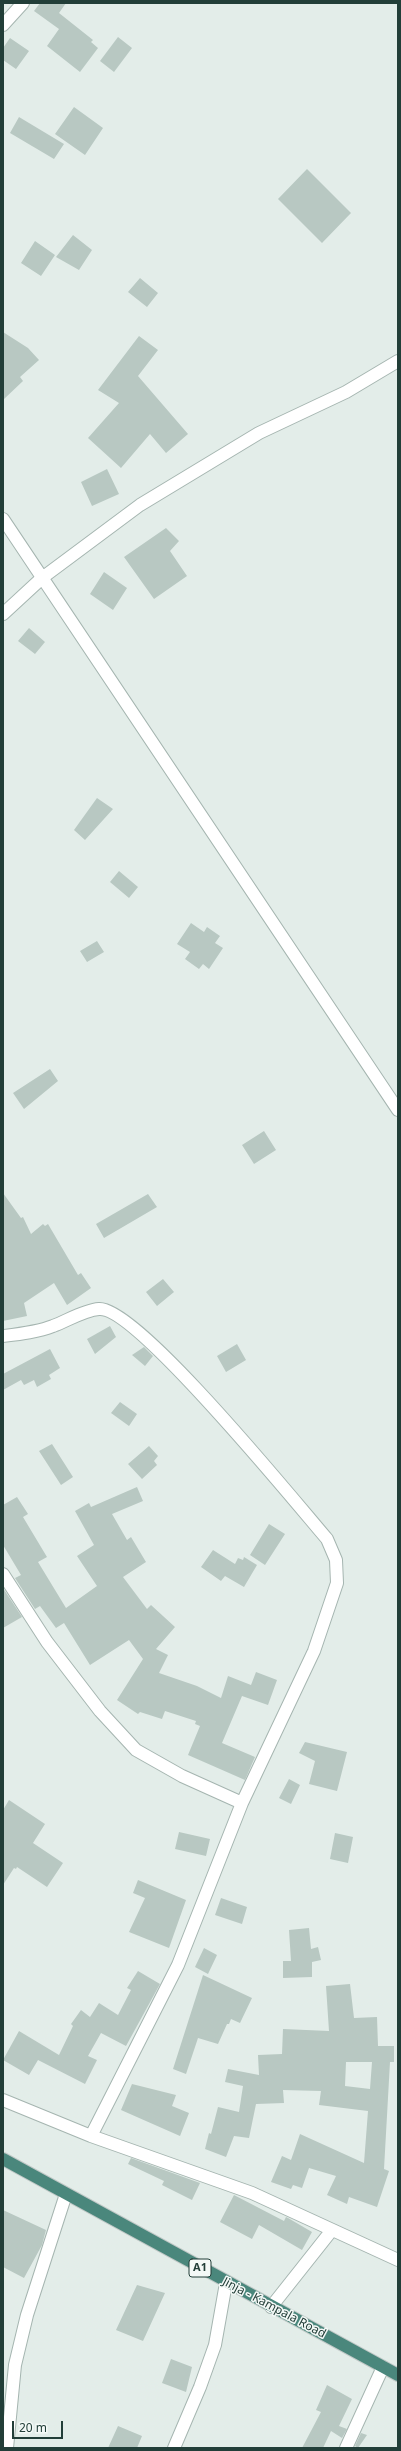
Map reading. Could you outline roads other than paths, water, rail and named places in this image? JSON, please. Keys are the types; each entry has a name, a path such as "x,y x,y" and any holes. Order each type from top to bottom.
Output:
{"highway":[{"name":"Jinja - Kampala Road","path":"3,2159 226,2283 398,2375"}],"street":[{"path":"3,25 23,3"},
{"path":"3,614 42,578 140,505 259,432 346,392 398,361"},
{"path":"3,519 398,1110"},
{"path":"3,1336 51,1327 99,1309 116,1314 159,1351 224,1418 327,1539 336,1560 337,1583 314,1650 242,1803 178,1965 90,2136"},
{"path":"3,1574 46,1642 100,1711 136,1750 182,1776 242,1803"},
{"path":"3,2100 90,2136 252,2193 398,2260"},
{"path":"7,2448 15,2365 27,2315 66,2194"},
{"path":"271,2307 332,2230"},
{"path":"174,2448 200,2387 215,2345 226,2283"},
{"path":"346,2448 383,2367"}]}
